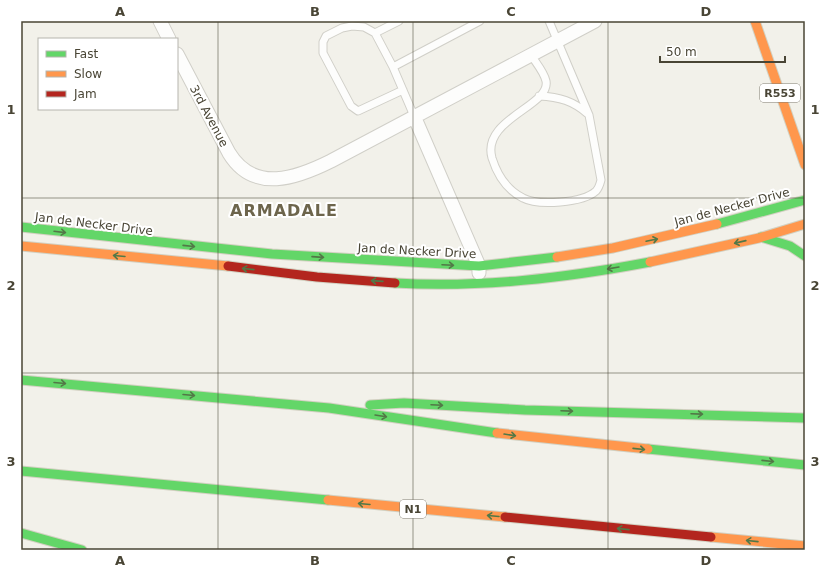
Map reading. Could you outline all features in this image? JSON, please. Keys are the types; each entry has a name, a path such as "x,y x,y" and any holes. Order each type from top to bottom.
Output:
{"main road":[{"name":"R553","path":"755,21 805,165"},
{"name":"Jan de Necker Drive","path":"21,227 272,254 479,266 535,261 613,248 744,218 805,200"},
{"path":"21,246 355,280 416,284 480,284 539,279 610,269 761,237 805,224"},
{"path":"761,237 785,243 800,250 805,256"},
{"path":"21,380 329,408 525,437 805,465"},
{"path":"329,408 404,402 526,410 805,418"},
{"name":"N1","path":"21,470 805,546"},
{"path":"21,533 82,550"}],"street":[{"path":"160,21 168,38"},
{"path":"480,284 479,266 414,116 595,21"},
{"name":"3rd Avenue","path":"178,56 236,164 247,172 274,179 287,179 309,171 414,116"}],"lane":[{"path":"375,33 399,21"},
{"path":"394,67 480,21"},
{"path":"531,55 546,83 544,91 513,116 497,133 491,143 490,151 496,168 502,178 516,194 530,201 568,200 589,195 599,187 601,177 589,115 549,21"},
{"path":"403,90 358,111 351,106 322,53 323,42 326,36 342,28 364,27 375,33 394,67 414,116"},
{"path":"539,96 564,99 578,106 589,115"}],"traffic: fast":[{"path":"717,224 805,200"},
{"path":"21,227 272,254 479,266 557,257"},
{"path":"761,237 790,246 805,256"},
{"path":"395,283 491,283 586,273 650,262"},
{"path":"21,380 329,408 497,433"},
{"path":"370,405 404,403 525,410 805,418"},
{"path":"648,449 805,465"},
{"path":"21,471 328,500"},
{"path":"21,533 82,550"}],"traffic: slow":[{"path":"755,21 805,165"},
{"path":"557,257 613,248 717,224"},
{"path":"650,262 759,238 805,224"},
{"path":"21,246 228,266"},
{"path":"497,433 648,449"},
{"path":"328,500 505,517"},
{"path":"711,537 805,546"}],"traffic: jam":[{"path":"228,266 317,277 395,283"},
{"path":"505,517 711,537"}],"district":[{"name":"ARMADALE","path":"284,210"}]}
